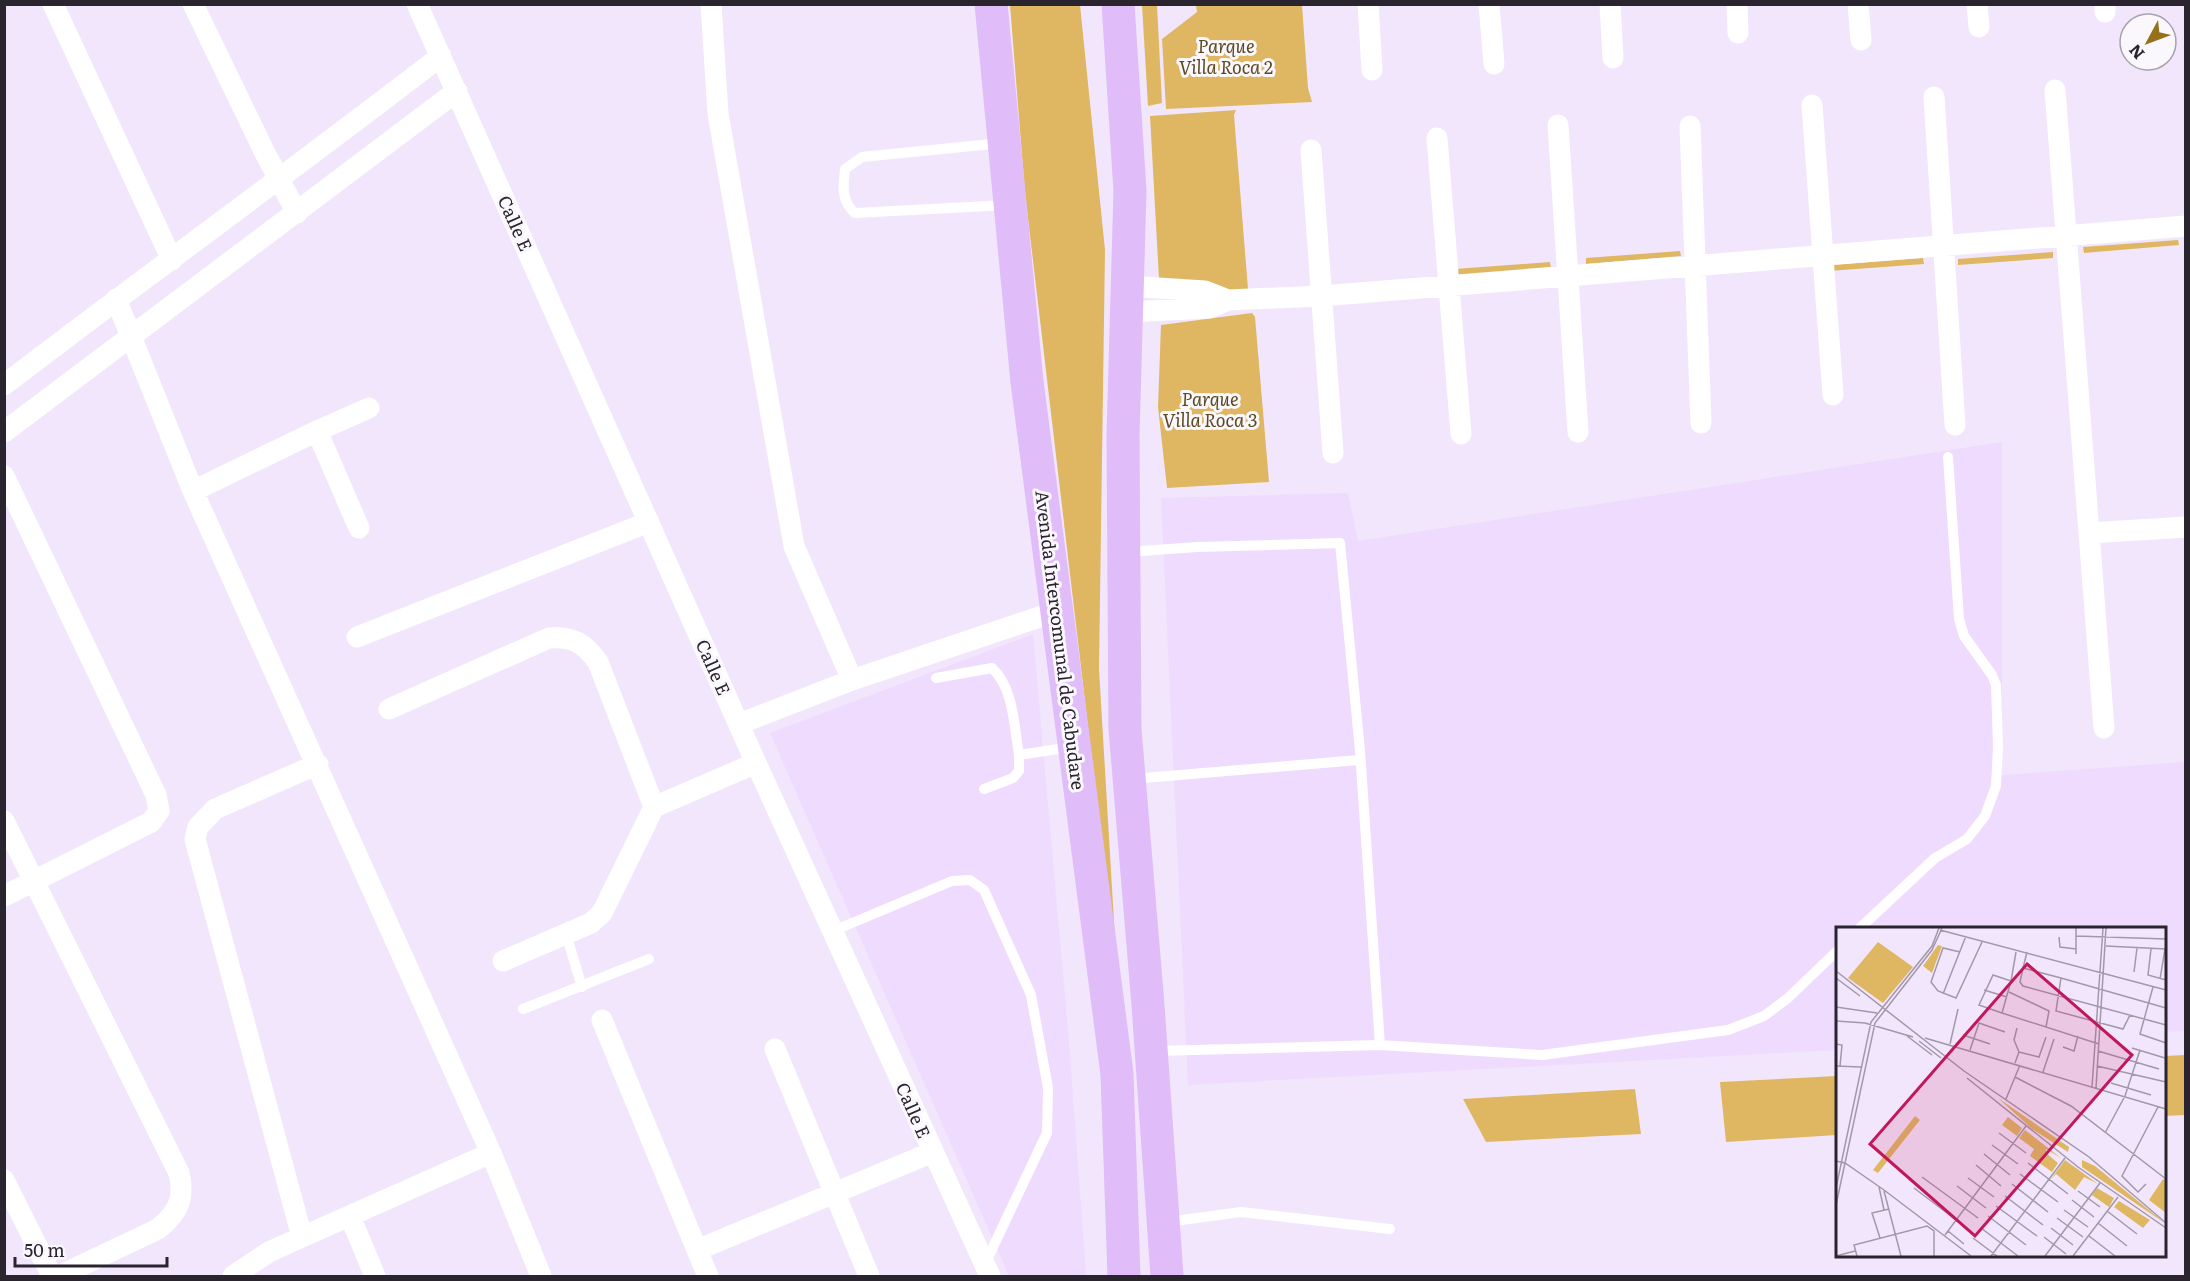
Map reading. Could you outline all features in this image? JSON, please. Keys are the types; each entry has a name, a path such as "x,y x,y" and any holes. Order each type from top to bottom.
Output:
{"highway":[{"name":"Avenida Intercomunal de Cabudare","path":"991,4 1027,382 1117,1074 1124,1276"},
{"path":"1118,4 1130,190 1124,552 1125,729 1167,1276"}],"street":[{"path":"53,4 172,260"},
{"path":"193,4 297,213"},
{"name":"Calle E","path":"417,4 756,763 988,1270"},
{"path":"711,4 718,114 794,546 852,680"},
{"path":"1368,4 1372,69"},
{"path":"1490,4 1494,64"},
{"path":"1610,4 1612,58"},
{"path":"1737,4 1738,33"},
{"path":"1858,4 1861,40"},
{"path":"1977,4 1978,27"},
{"path":"4,385 280,180 441,56"},
{"path":"2055,90 2104,728"},
{"path":"4,432 131,339 457,91"},
{"path":"1934,97 1955,425"},
{"path":"1812,105 1833,395"},
{"path":"1558,125 1578,432"},
{"path":"1690,126 1701,423"},
{"path":"1437,138 1461,434"},
{"path":"1311,150 1333,453"},
{"path":"1127,299 1209,308 1228,300 1321,296 2186,226"},
{"path":"116,300 193,490 491,1153 542,1276"},
{"path":"193,490 369,408"},
{"path":"317,431 359,528"},
{"path":"4,476 156,795 159,811 151,822 4,896"},
{"path":"357,638 649,522"},
{"path":"2089,533 2186,527"},
{"path":"739,724 852,680 1057,611"},
{"path":"389,709 549,638 567,637 586,646 598,662 654,807"},
{"path":"503,961 591,922 602,913 654,807 756,763"},
{"path":"302,1237 195,839 198,827 215,809 318,764"},
{"path":"4,821 179,1173 183,1189 181,1204 171,1219 158,1229 59,1276"},
{"path":"602,1020 708,1276"},
{"path":"775,1049 833,1194 869,1276"},
{"path":"697,1250 933,1152"},
{"path":"233,1276 269,1252 491,1153"},
{"path":"4,1180 52,1276"},
{"path":"350,1216 375,1276"},
{"path":"1163,1220 1184,1276"}],"lane":[{"path":"1004,143 862,157 845,169 843,191 849,209 855,213 1010,204"},
{"path":"1861,927 1935,858 1967,839 1985,816 1996,786 1998,747 1996,685 1992,675 1964,636 1959,619 1948,457"},
{"path":"1124,552 1197,547 1340,543 1380,1045"},
{"path":"936,678 992,668 1002,677 1019,755 1019,771 1013,778 984,789"},
{"path":"1019,755 1075,747"},
{"path":"1129,779 1359,760"},
{"path":"833,931 952,881 970,880 984,890 1031,994 1048,1088 1047,1132 988,1270"},
{"path":"566,934 582,987"},
{"path":"1151,1051 1380,1045 1542,1055 1728,1030 1764,1016 1788,998 1835,954"},
{"path":"523,1009 649,959"},
{"path":"1163,1220 1241,1212 1390,1229"}],"shaded area":[{"path":"2002,442 2002,775 2185,762 2185,1031 2166,1032 2166,927 1836,927 1836,1050 1188,1085 1161,498 1348,493 1358,541"},
{"path":"1033,634 1069,1042 1086,1276 1009,1276 770,733"}],"green space":[{"path":"1010,5 1080,5 1105,250 1099,669 1117,972 1025,193"},
{"path":"1142,5 1157,5 1162,103 1148,106"},
{"name":"Parque Villa Roca 2","path":"1196,5 1302,5 1308,88 1312,102 1166,109 1162,39 1197,12"},
{"path":"1236,110 1234,115 1248,289 1160,297 1150,116"},
{"path":"2178,240 2179,245 2084,253 2083,247"},
{"path":"1680,251 1681,256 1586,264 1586,258"},
{"path":"2053,252 2053,258 1958,265 1958,259"},
{"path":"1923,258 1924,264 1829,271 1829,265"},
{"path":"1550,262 1551,268 1456,276 1455,269"},
{"name":"Parque Villa Roca 3","path":"1252,313 1255,317 1269,482 1167,488 1158,407 1161,325"},
{"path":"2185,1055 2185,1115 2166,1116 2166,1056"},
{"path":"1836,1076 1836,1135 1726,1142 1720,1082"},
{"path":"1635,1089 1641,1134 1486,1142 1463,1099"}]}
